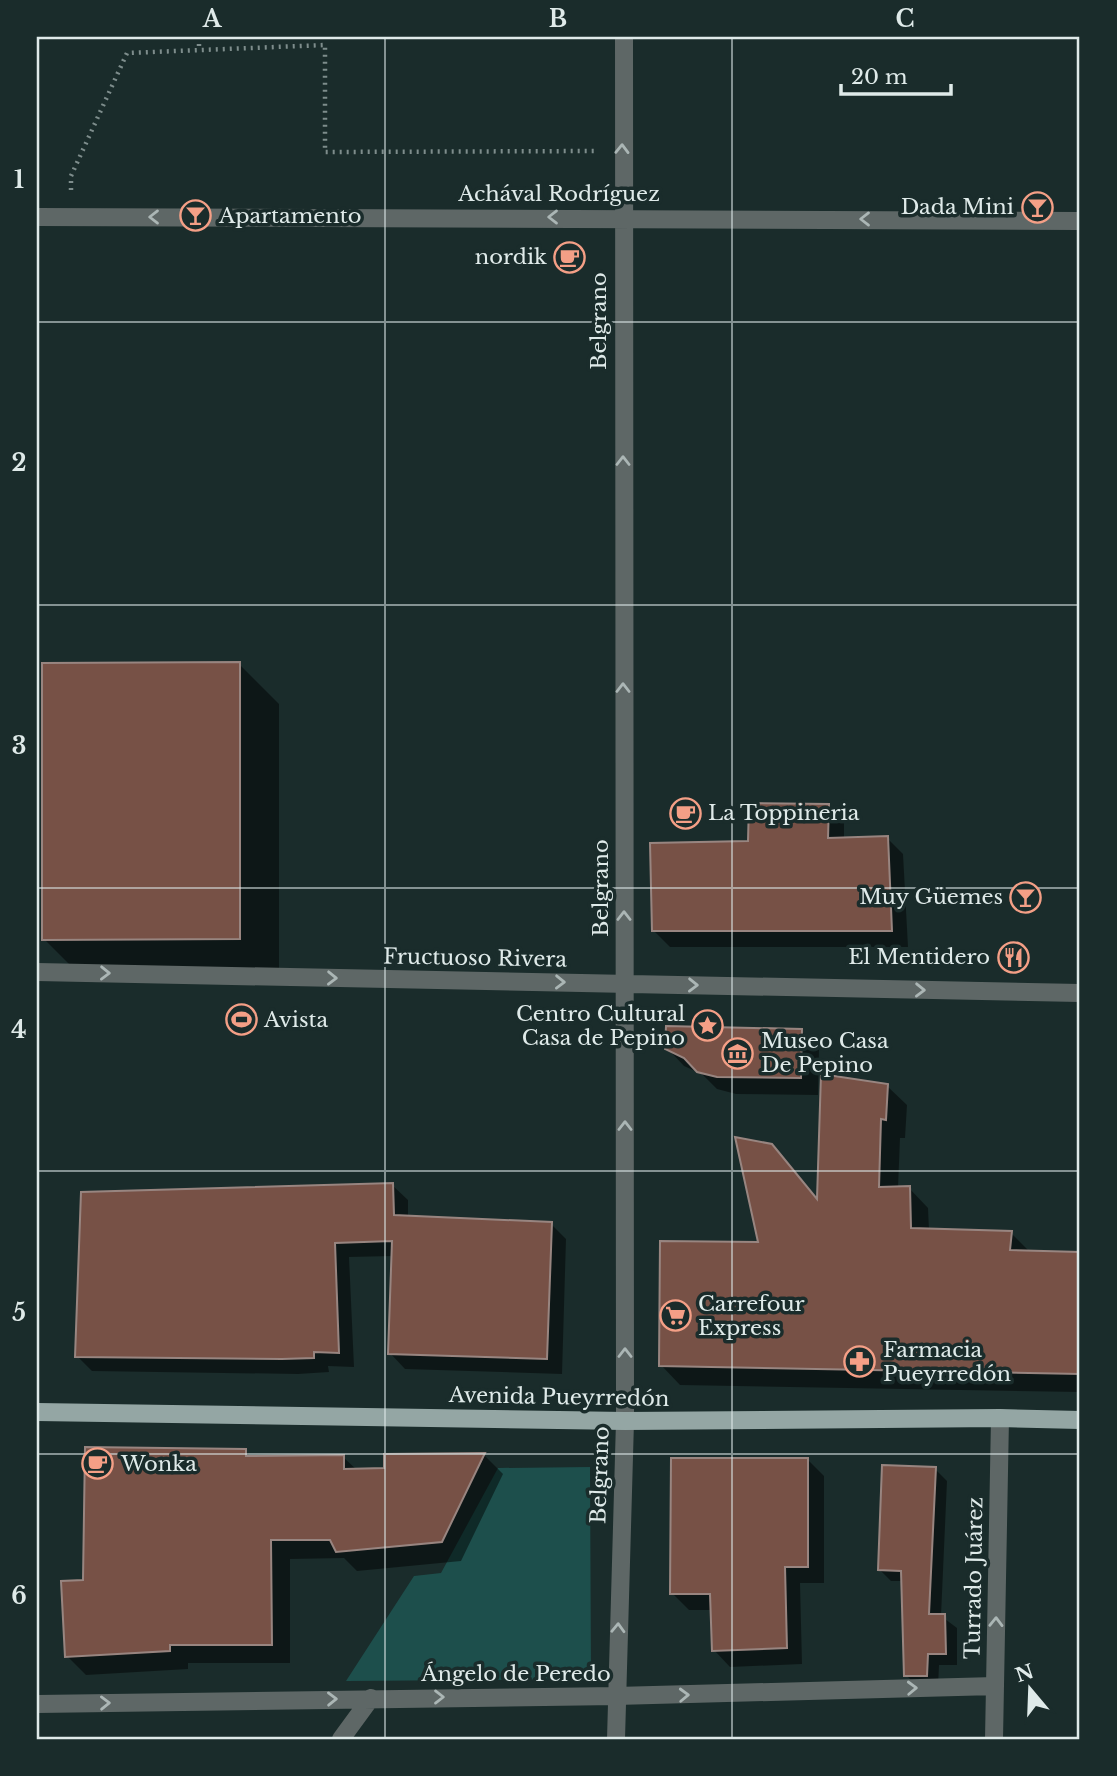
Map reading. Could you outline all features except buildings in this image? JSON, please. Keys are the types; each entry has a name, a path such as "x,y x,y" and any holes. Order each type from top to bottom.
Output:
{"main road":[{"name":"Avenida Pueyrredón","path":"37,1412 625,1421 1000,1418 1080,1420"}],"street":[{"name":"Belgrano","path":"616,1739 625,1421 622,217 624,37"},
{"name":"Achával Rodríguez","path":"37,217 622,217 1080,221"},
{"name":"Fructuoso Rivera","path":"37,972 1080,993"},
{"name":"Turrado Juárez","path":"994,1739 1000,1418"},
{"name":"Ángelo de Peredo","path":"37,1704 616,1696 995,1686"},
{"path":"341,1739 371,1698"}],"path":[{"path":"199,37 199,48"},
{"path":"70,217 71,176 127,52 325,45 325,152 622,150"}],"shaded area":[{"path":"590,1467 591,1679 346,1681 414,1576 441,1573 498,1468"}],"place":[{"name":"Dada Mini","path":"1037,207"},
{"name":"Apartamento","path":"196,216"},
{"name":"nordik","path":"570,257"},
{"name":"La Toppineria","path":"685,813"},
{"name":"Muy Güemes","path":"1026,897"},
{"name":"El Mentidero","path":"1013,957"},
{"name":"Avista","path":"241,1020"},
{"name":"Centro Cultural Casa de Pepino","path":"708,1026"},
{"name":"Museo Casa De Pepino","path":"738,1053"},
{"name":"Carrefour Express","path":"675,1316"},
{"name":"Farmacia Pueyrredón","path":"860,1362"},
{"name":"Wonka","path":"98,1464"}]}
